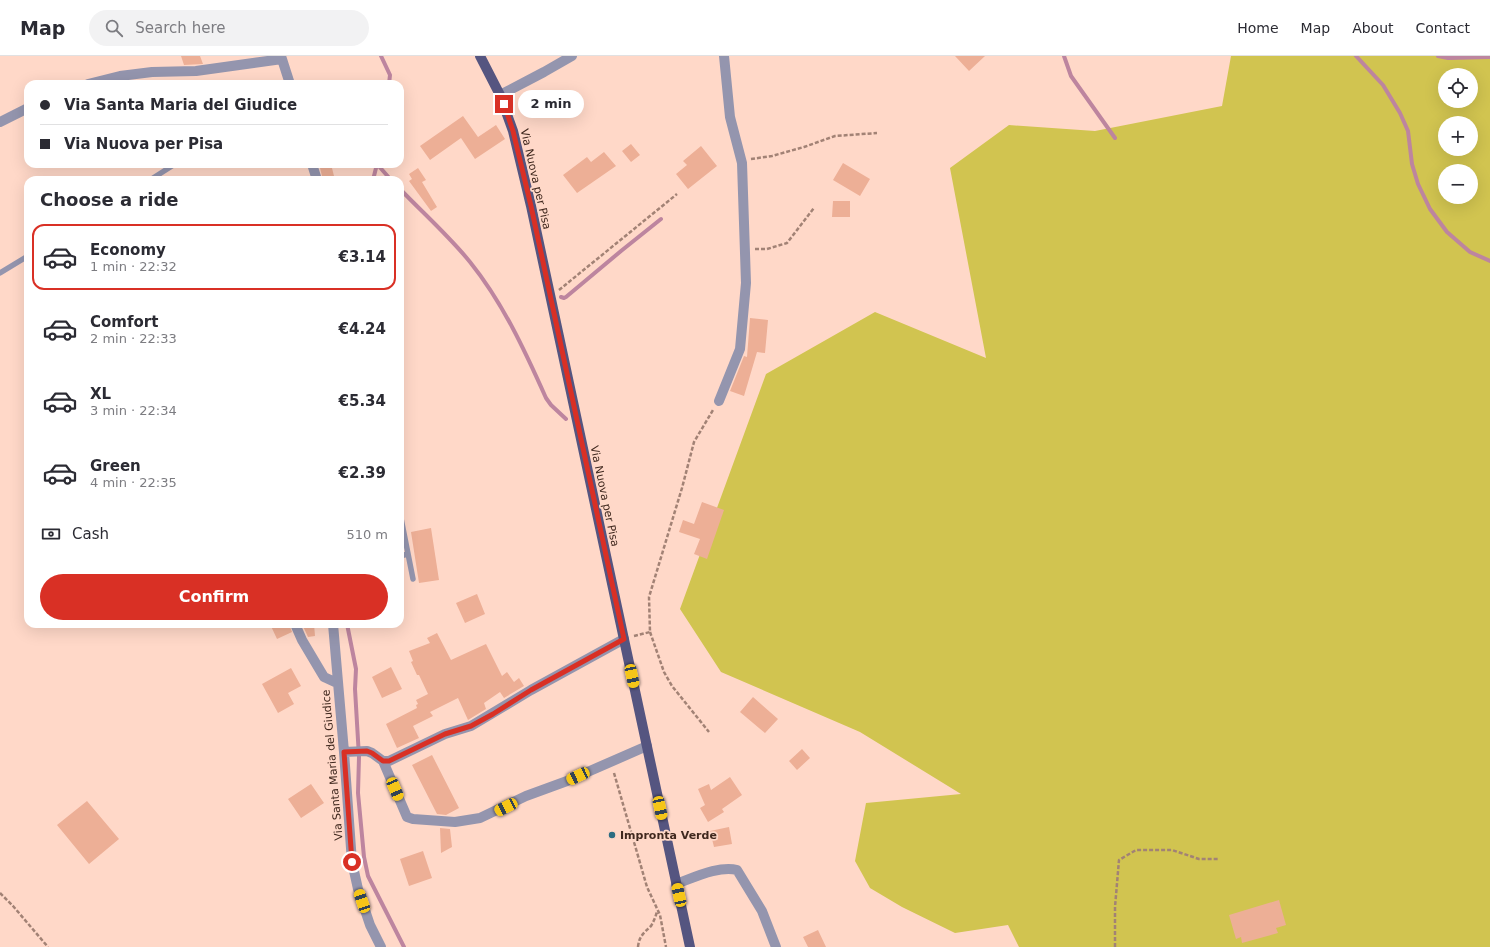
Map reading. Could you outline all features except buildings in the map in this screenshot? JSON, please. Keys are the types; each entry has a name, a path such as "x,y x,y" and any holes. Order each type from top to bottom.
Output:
{"main road":[{"name":"Via Nuova per Pisa","path":"480,56 500,95 513,131 551,296 690,947"}],"street":[{"path":"500,95 572,56"},
{"path":"719,401 740,349 746,283 741,161 730,117 724,56"},
{"path":"104,80 120,76 152,72 196,71 281,57 289,80"},
{"path":"0,122 24,110"},
{"path":"297,628 302,640 324,677 337,683"},
{"name":"Via Santa Maria del Giudice","path":"333,628 337,683 347,752 352,862 358,889 370,925 381,947"},
{"path":"383,761 389,761 445,734 471,726 531,690 624,639"},
{"path":"347,752 367,751 383,761 407,817 413,819 455,822 480,818 526,796 567,781 612,760 647,746"},
{"path":"676,884 717,870 730,868 737,870 762,911 776,947"}],"lane":[{"path":"156,176 170,168"},
{"path":"0,273 24,258"},
{"path":"404,534 413,579"},
{"path":"404,555 408,554"}],"path":[{"path":"741,161 772,156 835,136 877,134"},
{"path":"551,296 677,194"},
{"path":"744,250 767,249 787,243 814,208"},
{"path":"709,732 672,686 664,672 650,632 649,597 682,488 694,442 719,401"},
{"path":"624,639 650,632"},
{"path":"612,760 614,776 647,887 658,910 666,947"},
{"path":"1115,947 1115,906 1119,860 1136,850 1172,850 1199,859 1219,859"},
{"path":"0,893 48,947"},
{"path":"638,947 638,939 651,925 658,910"}],"shaded area":[{"path":"1231,56 1490,56 1490,947 1019,947 1008,925 955,933 902,907 870,888 855,861 866,803 961,794 860,732 721,672 680,609 766,374 875,312 986,358 950,168 1009,125 1095,131 1222,106"}],"waterway":[{"path":"381,56 390,75 389,80"},
{"path":"1064,56 1071,76 1115,138"},
{"path":"1356,56 1383,85 1400,113 1408,131 1412,164 1418,184 1430,209 1447,232 1470,252 1490,261"},
{"path":"1438,56 1448,58 1490,57"},
{"path":"374,176 376,168"},
{"path":"380,168 388,176"},
{"path":"404,193 453,243 482,278 503,311 546,398 551,405 566,419"},
{"path":"561,297 566,297 661,219"},
{"path":"348,628 356,669 355,689 359,757 358,793 364,857 368,876 404,947"}],"place":[{"name":"Impronta Verde","path":"612,835"}],"route":[{"path":"352,862 344,752 367,751 383,761 389,761 445,734 471,726 531,690 624,639 531,206 513,131 504,104"}]}
